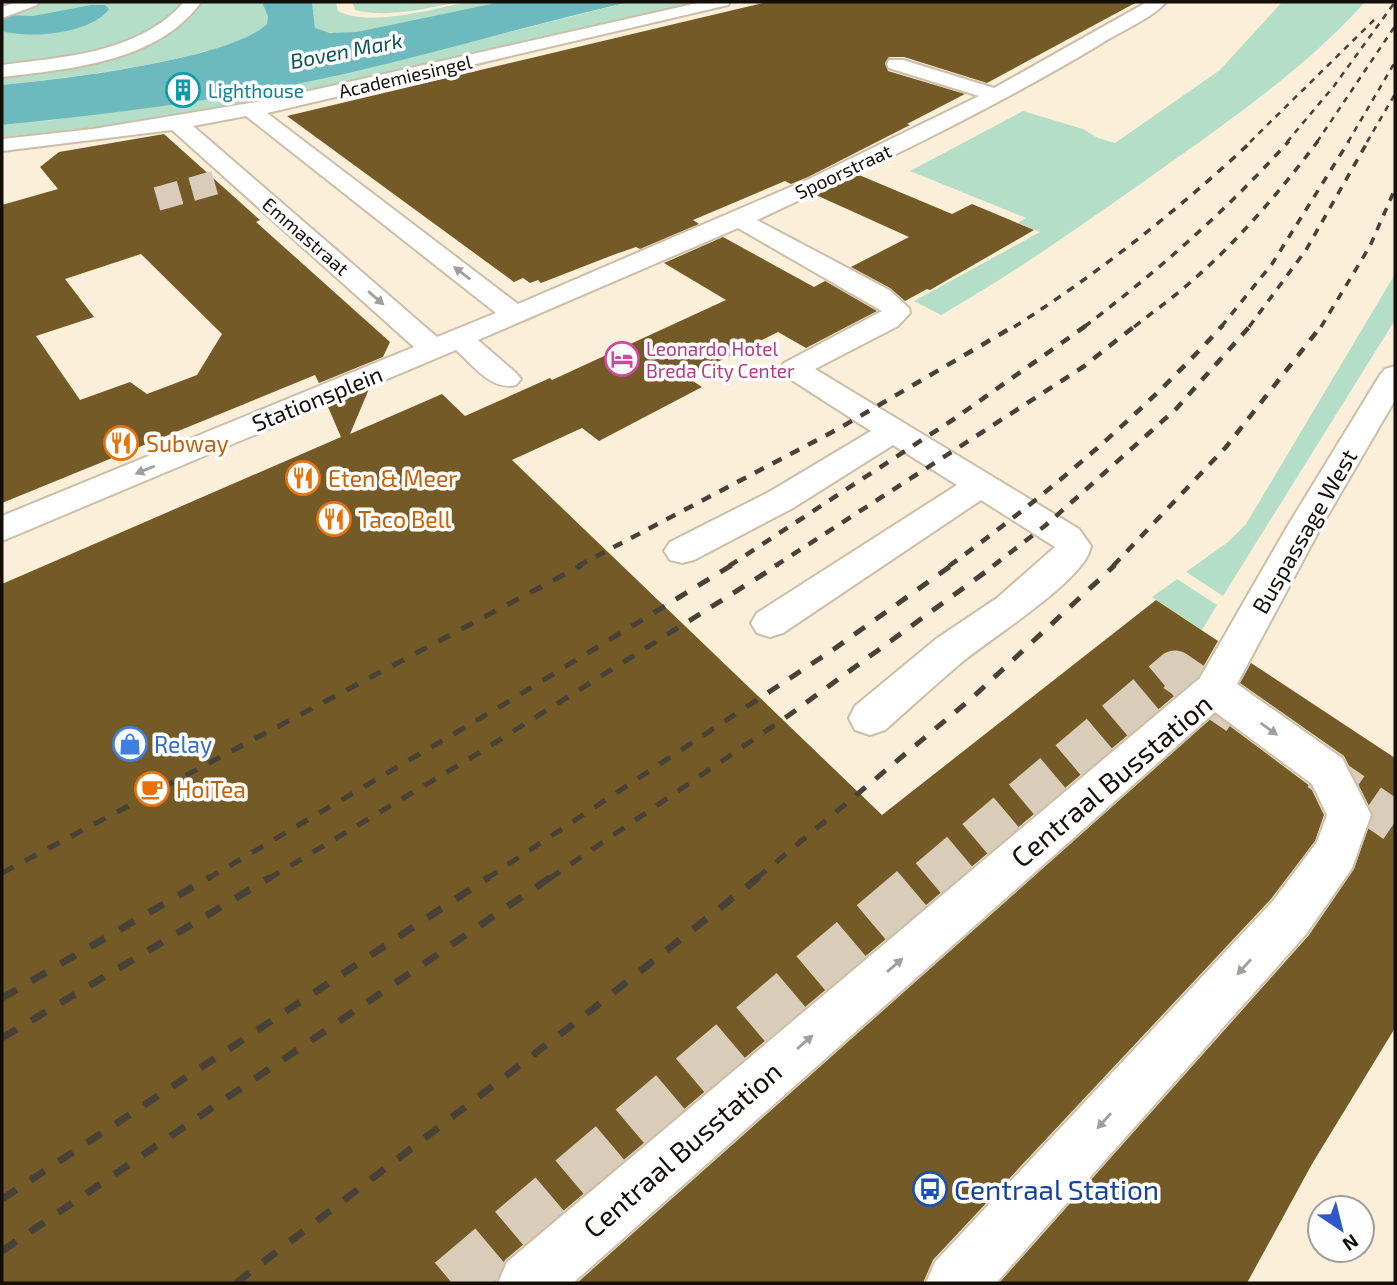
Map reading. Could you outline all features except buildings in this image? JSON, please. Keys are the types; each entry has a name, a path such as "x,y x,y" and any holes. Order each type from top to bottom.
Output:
{"street":[{"name":"Academiesingel","path":"3,147 178,124 252,111 722,2"},
{"name":"Spoorstraat","path":"516,315 738,219 912,138 996,95 1158,2"},
{"path":"5,12 30,3"},
{"path":"2,71 63,62 127,45 171,27 188,4"},
{"path":"1108,32 1132,37"},
{"path":"896,64 996,95"},
{"path":"252,111 516,315"},
{"name":"Emmastraat","path":"178,124 227,179 447,343 506,379"},
{"path":"738,219 880,296 896,308 896,313 888,320 794,369 1067,538 1073,546 1072,554 1010,608 950,650 870,718"},
{"name":"Stationsplein","path":"2,529 516,315"},
{"name":"Buspassage West","path":"1214,688 1304,527 1395,375"},
{"path":"682,551 780,500 893,430"},
{"path":"770,624 981,485"},
{"name":"Centraal Busstation","path":"528,1283 1214,688 1327,771 1349,815 1336,853 1290,917 956,1283"}],"green space":[{"path":"472,1 501,2 405,25 350,33 315,28 312,2 336,2 338,11 367,18 403,15"},
{"path":"2,2 262,2 268,24 248,37 182,58 101,73 2,85"},
{"path":"352,2 457,2 406,12 380,13 355,10"},
{"path":"629,2 697,2 260,102 135,123 2,137 2,125 53,120 375,66"},
{"path":"1282,2 1365,2 1315,51 1261,97 1045,250 941,315 914,301 1040,232 1018,223 1026,218 910,171 1023,111 1083,129 1098,138 1115,143 1220,70"},
{"path":"1395,274 1395,320 1223,596 1186,572 1228,542 1246,524"},
{"path":"1177,579 1217,605 1202,630 1152,597"}],"water":[{"name":"Boven Mark","path":"262,2 312,2 315,28 330,33 357,32 501,2 629,2 302,83 174,104 2,125 2,85 141,66 218,48 247,37 267,24 268,17"},
{"path":"91,5 105,5 109,9 88,24 74,29 43,34 2,31 2,15 33,16"}],"tunnel":[{"path":"157,199 217,182"},
{"path":"929,879 1175,671 1238,714"},
{"path":"1319,770 1395,822"},
{"path":"452,1283 931,877"}],"railway":[{"path":"1287,142 1334,86 1395,2"},
{"path":"1250,142 1374,20"},
{"path":"1317,142 1395,26"},
{"path":"1348,142 1395,62"},
{"path":"1367,142 1395,94"},
{"path":"1014,327 1137,240 1196,192 1252,141"},
{"path":"1084,327 1191,239 1289,141"},
{"path":"1134,327 1186,286 1227,248 1275,196 1318,141"},
{"path":"1221,327 1272,264 1349,141"},
{"path":"1249,327 1306,250 1368,141"},
{"path":"1321,327 1370,246 1395,189"},
{"path":"578,566 838,429 1016,325"},
{"path":"729,566 954,419 1087,325"},
{"path":"775,566 1083,367 1136,325"},
{"path":"949,566 1022,511 1092,453 1159,391 1223,325"},
{"path":"993,566 1046,525 1176,409 1251,325"},
{"path":"1113,566 1226,447 1322,325"},
{"path":"2,873 582,565"},
{"path":"207,879 496,709 732,565"},
{"path":"268,879 477,754 778,565"},
{"path":"486,879 834,649 952,565"},
{"path":"549,879 785,718 995,565"},
{"path":"756,879 972,698 1115,565"},
{"path":"2,998 210,877"},
{"path":"2,1038 271,877"},
{"path":"2,1199 489,877"},
{"path":"2,1251 551,877"},
{"path":"236,1283 585,1015 759,877"}],"place":[{"name":"Lighthouse","path":"183,90"},
{"name":"Leonardo Hotel Breda City Center","path":"622,359"},
{"name":"Subway","path":"121,443"},
{"name":"Eten & Meer","path":"303,478"},
{"name":"Taco Bell","path":"334,519"},
{"name":"Relay","path":"130,744"},
{"name":"HoiTea","path":"152,789"},
{"name":"Centraal Station","path":"930,1189"}]}
